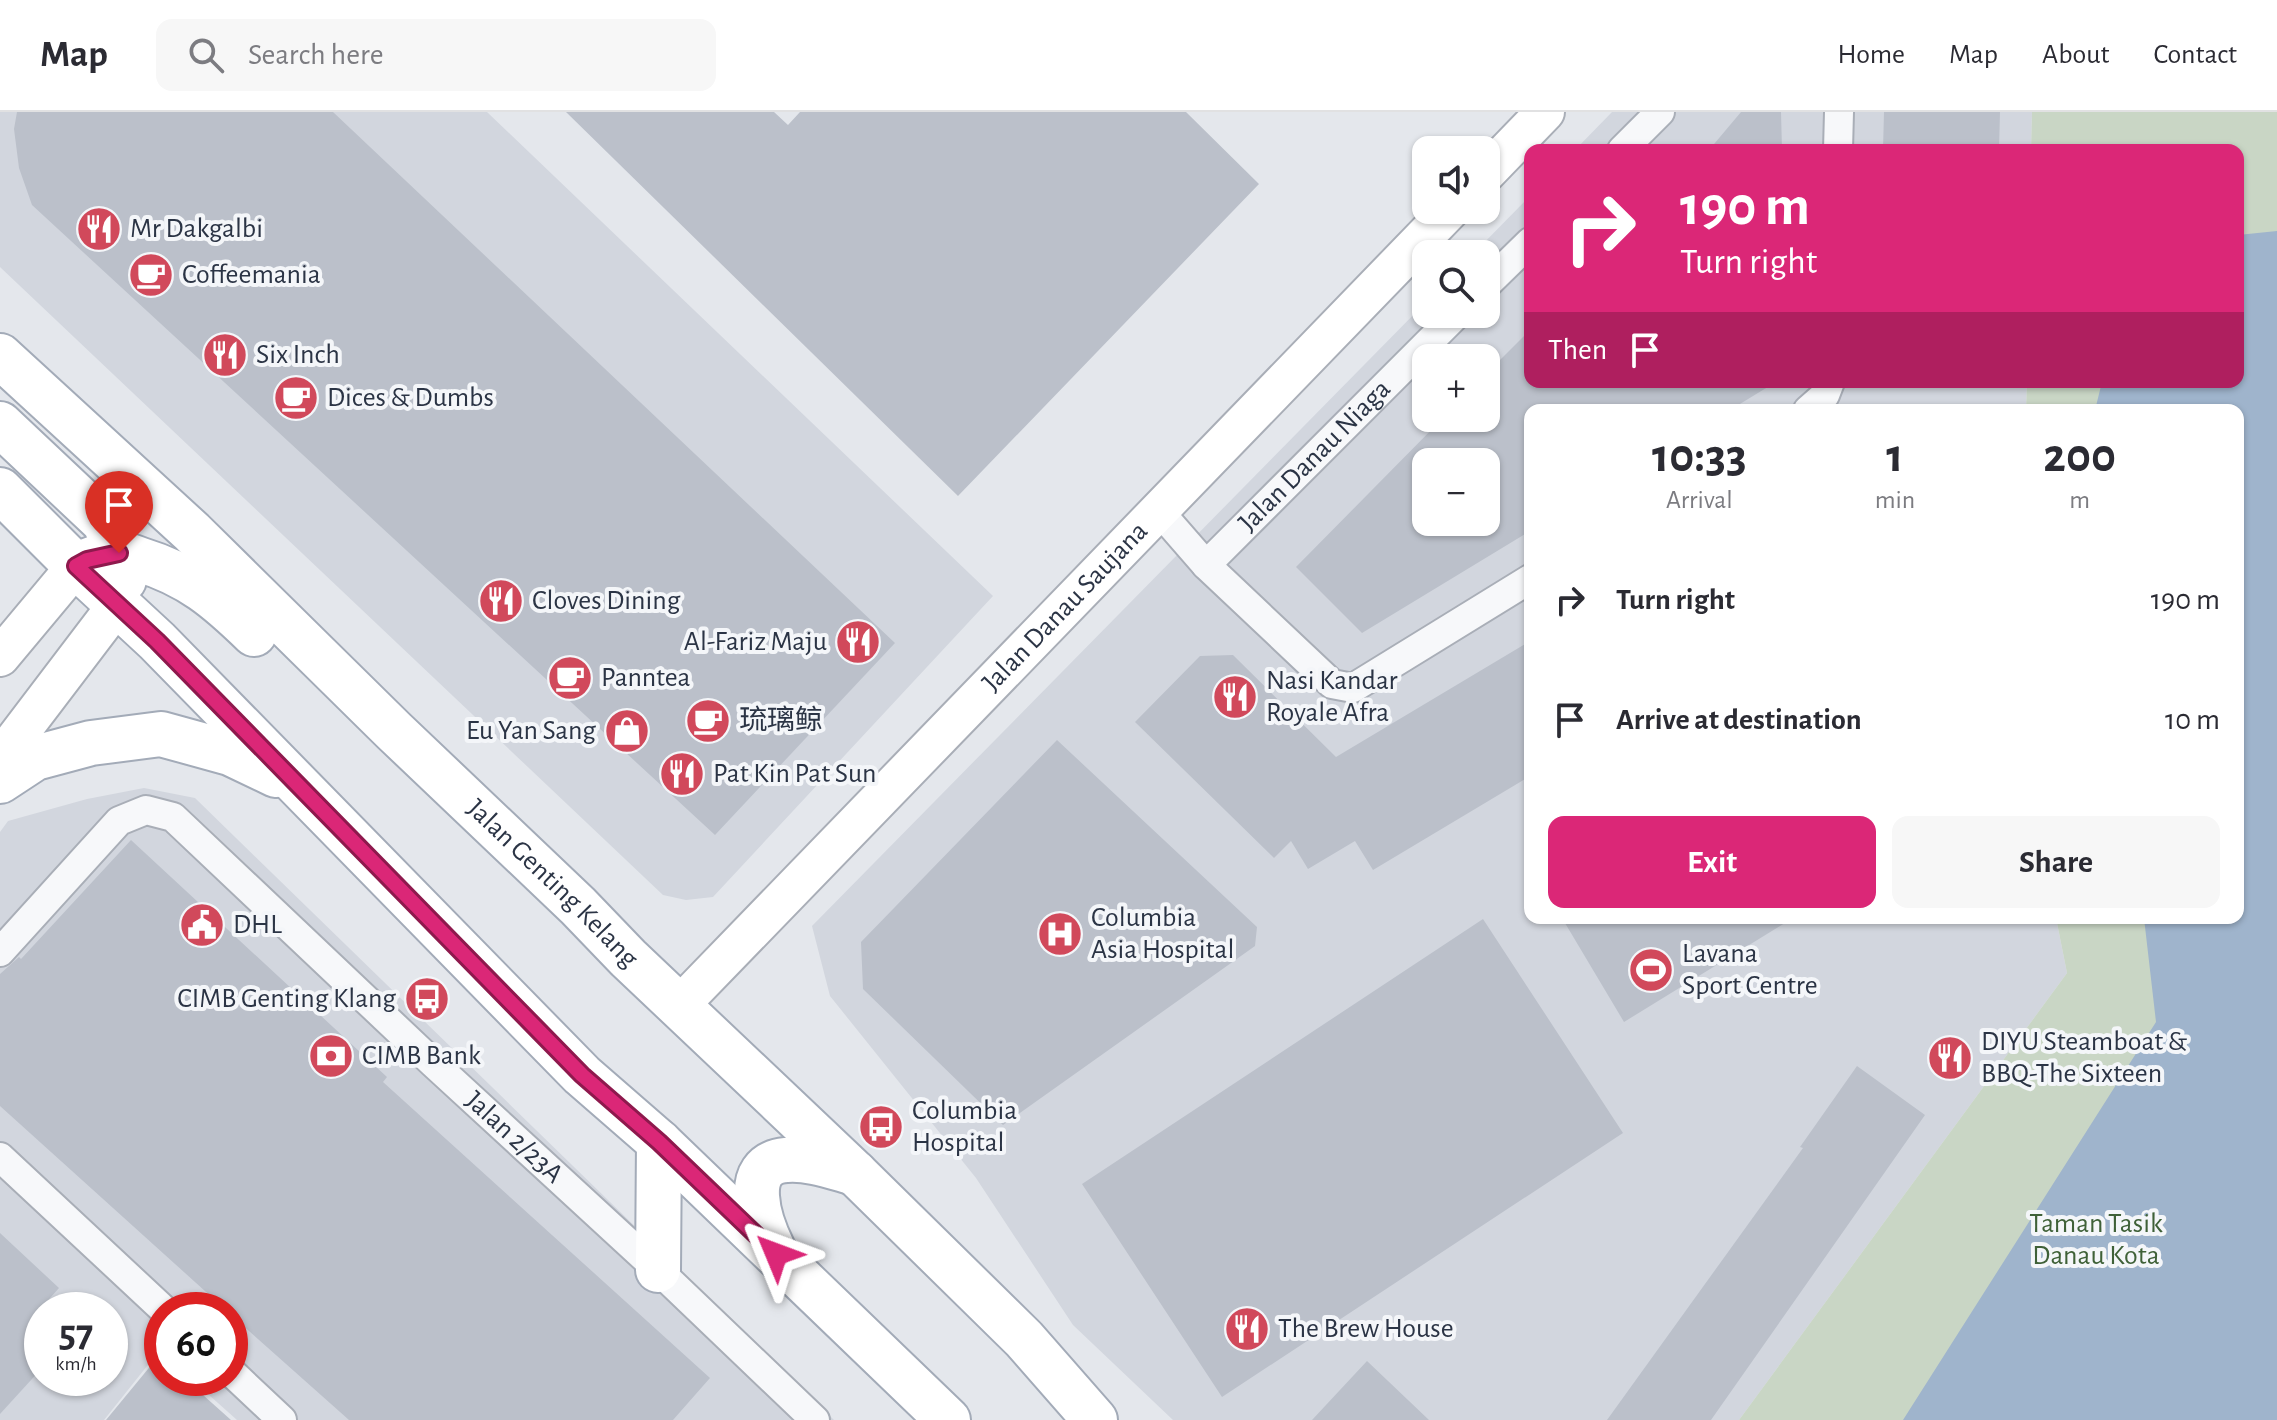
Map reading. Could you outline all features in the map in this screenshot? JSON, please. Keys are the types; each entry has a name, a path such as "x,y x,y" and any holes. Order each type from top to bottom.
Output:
{"main road":[{"name":"Jalan Genting Kelang","path":"0,356 192,532 628,958 855,1173 1024,1339 1095,1420"},
{"path":"0,424 104,522 119,553 124,573 124,587 117,605"},
{"path":"0,490 157,641 582,1075 659,1142 948,1420"},
{"path":"76,566 87,560 119,553 177,574 217,598 637,1006 721,1044"},
{"path":"0,781 35,758 91,743 161,734 230,753 300,787"},
{"path":"658,1270 659,1142"},
{"path":"776,1254 758,1213 758,1184 764,1170 778,1161 795,1159 855,1173"}],"street":[{"path":"1500,159 1545,112"},
{"path":"1628,144 1660,112"},
{"path":"1838,144 1839,112"},
{"name":"Jalan Danau Saujana","path":"680,1005 1436,224"},
{"path":"1500,271 1524,248"},
{"name":"Jalan Danau Niaga","path":"1206,565 1443,328"},
{"path":"1815,404 1828,388"},
{"path":"1159,511 1206,565 1332,684 1353,688 1524,583"},
{"path":"0,657 76,566"},
{"path":"0,759 117,605"},
{"name":"Jalan 2/23A","path":"0,952 119,821 146,810 173,817 815,1420"},
{"path":"0,1157 145,1292"},
{"path":"248,1388 282,1420"}],"shaded area":[{"path":"0,112 487,112 993,596 713,897 686,900 663,895 0,267"},
{"path":"1612,112 2032,112 2031,144 1581,144"},
{"path":"1524,202 1524,388 2027,388 2026,404 1524,404 1524,924 2057,924 2067,973 1739,1420 1173,1420 1073,1325 976,1178 830,996 812,926 1412,316 1412,328 1500,328 1500,240 1487,240"},
{"path":"144,788 195,798 834,1420 237,1420 210,1396 248,1396 248,1292 144,1292 144,1370 128,1390 128,1292 24,1292 24,1396 123,1396 104,1420 0,1420 0,832 8,821 87,799"}],"green space":[{"name":"Taman Tasik Danau Kota","path":"2032,112 2277,112 2277,1420 1739,1420 2067,973 2057,924 2244,924 2244,404 2026,404 2027,388 2244,388 2244,144 2031,144"}],"water":[{"name":"Taman Tasik Danau Kota","path":"2277,231 2277,1420 1903,1420 2156,1022 2145,924 2244,924 2244,404 2096,404 2100,388 2244,388 2244,234"}],"building":[{"path":"17,112 333,112 895,643 715,835 32,205 19,168 14,129"},
{"path":"566,112 774,112 788,125 800,112 1186,112 1259,184 958,496"},
{"path":"1741,112 1781,112 1782,144 1714,144"},
{"path":"1884,112 2000,112 1999,144 1883,144"},
{"path":"1524,336 1524,388 1766,388 1740,404 1524,404 1524,535 1362,633 1296,567 1412,449 1412,536 1500,536 1500,448 1413,448 1429,432 1500,432 1500,360"},
{"path":"1524,645 1524,780 1373,870 1355,841 1308,869 1291,841 1274,858 1135,722 1200,656 1233,655 1336,757"},
{"name":"Columbia Asia Hospital","path":"1057,740 1257,927 1255,946 1003,1125 863,989 861,942"},
{"path":"131,840 387,1077 383,1082 710,1378 673,1420 349,1420 248,1330 248,1292 206,1292 0,1106 0,974 19,957 21,959"},
{"path":"1483,919 1623,1133 1222,1397 1082,1184"},
{"name":"Lavana Sport Centre","path":"1566,924 1783,924 1624,1022"},
{"path":"1857,1066 1925,1115 1711,1420 1607,1420 1803,1148 1800,1147"},
{"path":"0,1233 59,1288 55,1292 24,1292 24,1388 0,1414"},
{"path":"1367,1361 1429,1420 1312,1420"},
{"path":"144,1374 144,1396 204,1396 231,1420 106,1420"}],"place":[{"name":"Mr Dakgalbi","path":"99,229"},
{"name":"Coffeemania","path":"151,275"},
{"name":"Six Inch","path":"225,355"},
{"name":"Dices & Dumbs","path":"296,398"},
{"name":"Cloves Dining","path":"501,601"},
{"name":"Al-Fariz Maju","path":"858,642"},
{"name":"Panntea","path":"570,678"},
{"name":"Nasi Kandar Royale Afra","path":"1235,697"},
{"name":"琉璃鲸","path":"708,721"},
{"name":"Eu Yan Sang","path":"627,731"},
{"name":"Pat Kin Pat Sun","path":"682,774"},
{"name":"DHL","path":"202,925"},
{"name":"Columbia Asia Hospital","path":"1060,934"},
{"name":"Lavana Sport Centre","path":"1651,970"},
{"name":"CIMB Genting Klang","path":"427,999"},
{"name":"CIMB Bank","path":"331,1056"},
{"name":"DIYU Steamboat & BBQ-The Sixteen","path":"1950,1058"},
{"name":"Columbia Hospital","path":"881,1127"},
{"name":"The Brew House","path":"1247,1329"}],"route":[{"path":"119,553 87,560 76,566 157,641 582,1075 659,1142 776,1254"}]}
